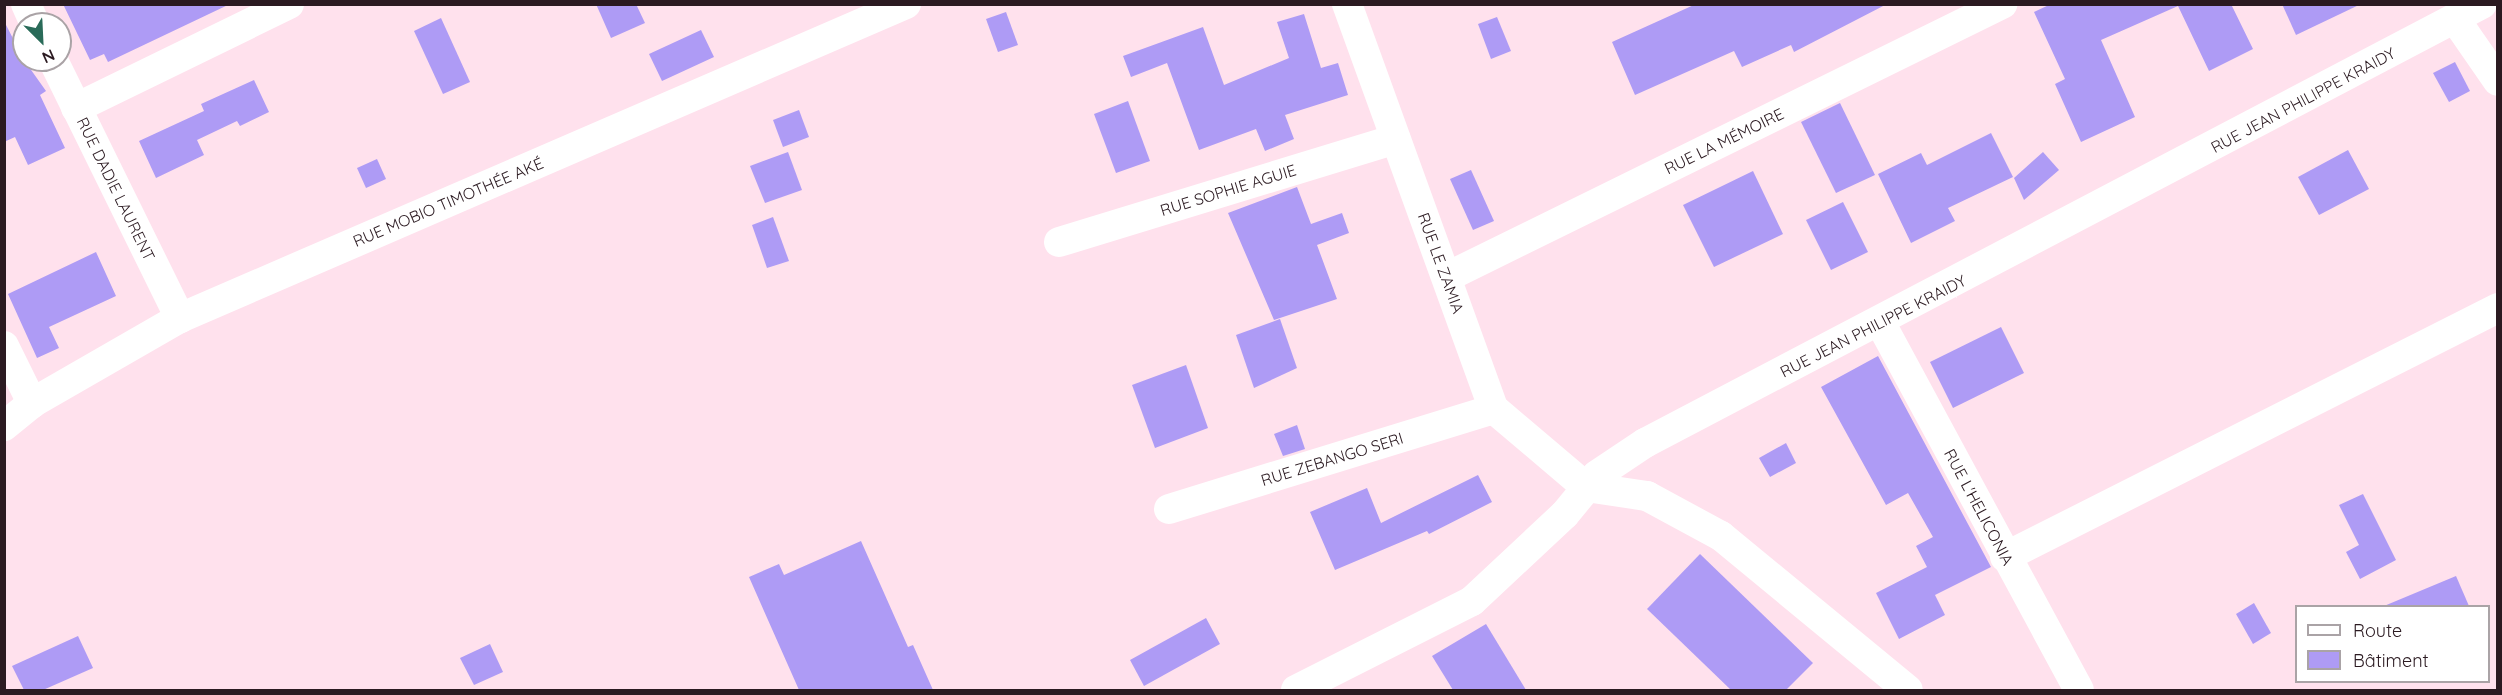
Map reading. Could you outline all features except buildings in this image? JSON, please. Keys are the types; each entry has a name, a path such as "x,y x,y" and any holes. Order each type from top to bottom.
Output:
{"street":[{"path":"76,108 289,4"},
{"name":"RUE MOBIO TIMOTHÉE AKÉ","path":"4,426 32,403 180,318 906,4"},
{"name":"RUE LE ZAMIA","path":"1347,4 1494,409 1586,487"},
{"name":"RUE LA MÉMOIRE","path":"1447,278 1985,8"},
{"path":"2467,10 2498,81"},
{"name":"RUE JEAN PHILIPPE KRAIDY","path":"1296,690 1472,601 1565,514 1586,487 1645,443 1880,322 2467,10"},
{"name":"RUE DADIE LAURENT","path":"59,72 180,318"},
{"name":"RUE SOPHIE AGUIE","path":"1059,242 1396,139"},
{"path":"2005,557 2498,308"},
{"name":"RUE L'HELICONIA","path":"1880,322 2005,557 2079,690"},
{"path":"4,346 32,403"},
{"name":"RUE ZEBANGO SERI","path":"1170,509 1494,409"},
{"path":"1586,487 1647,496 1720,536 1908,690"}]}
